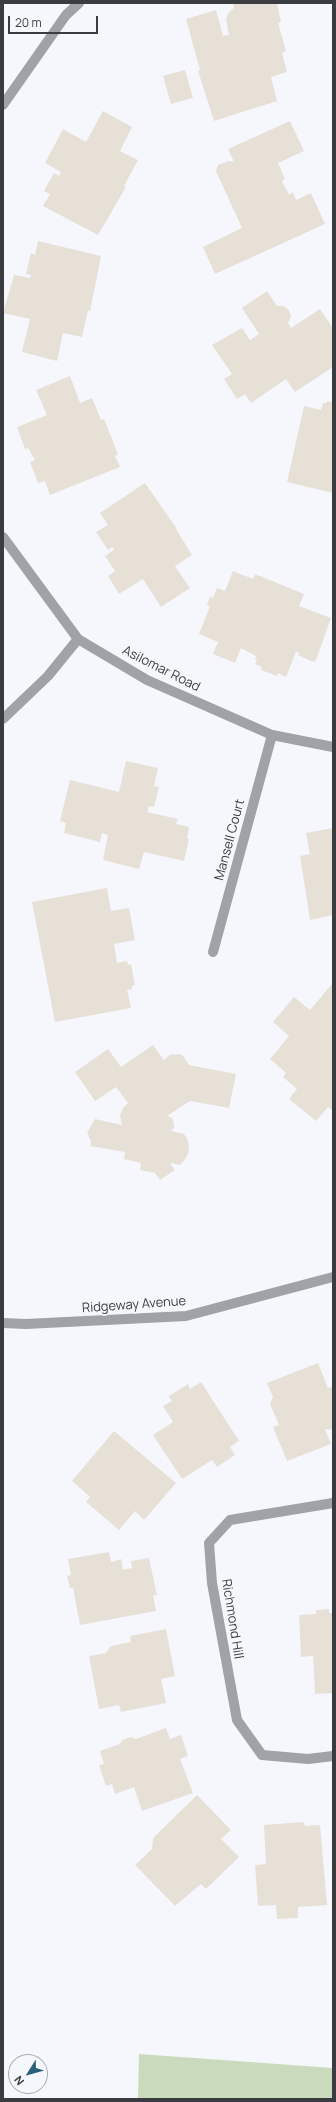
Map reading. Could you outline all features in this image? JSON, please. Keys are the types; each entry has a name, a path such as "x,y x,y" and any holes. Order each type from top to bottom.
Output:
{"street":[{"path":"4,101 66,15 79,3"},
{"name":"Asilomar Road","path":"3,537 78,639 147,680 272,735 333,747"},
{"path":"3,719 48,676 78,639"},
{"name":"Mansell Court","path":"213,952 272,735"},
{"name":"Ridgeway Avenue","path":"3,1324 186,1316 333,1277"},
{"name":"Richmond Hill","path":"333,1503 230,1520 209,1543 212,1583 237,1720 262,1755 308,1759 333,1756"}],"green space":[{"path":"139,2054 333,2068 333,2099 138,2099"}],"building":[{"path":"233,3 277,3 281,22 278,23 286,51 282,53 287,72 271,77 277,101 214,121 198,71 200,70 186,19 216,10 223,36 229,35 226,20 228,13 234,8"},
{"path":"185,70 193,98 171,104 163,76"},
{"path":"103,111 132,127 120,151 138,160 124,186 126,187 98,235 43,206 50,194 44,191 54,173 59,176 61,172 45,163 63,129 86,142"},
{"path":"290,121 304,151 278,163 285,179 282,181 289,195 293,192 296,200 311,193 325,224 215,274 203,247 242,228 216,171 218,165 229,161 234,162 228,149"},
{"path":"38,241 101,256 90,311 88,310 82,337 63,333 57,361 22,352 30,319 3,313 14,275 30,278 31,275 26,274 31,253 35,255"},
{"path":"267,291 277,306 284,306 289,310 291,317 288,323 291,328 320,309 333,328 333,367 295,392 286,379 251,403 245,394 237,399 224,379 232,374 212,345 242,328 250,340 259,334 242,308"},
{"path":"70,376 80,403 92,398 101,420 104,419 118,454 115,456 120,467 50,495 45,481 38,483 30,462 35,460 28,448 25,449 17,427 47,415 36,390"},
{"path":"327,401 333,402 333,493 287,482 304,406 321,410 323,403 327,403"},
{"path":"145,483 177,529 192,555 175,566 190,588 161,607 143,579 119,594 108,576 115,571 105,556 114,550 112,547 108,550 96,532 108,525 100,513"},
{"path":"233,571 253,579 255,574 304,594 299,606 331,618 316,660 313,662 298,655 299,653 296,652 286,677 278,673 277,676 261,670 262,667 255,664 257,660 255,659 256,656 241,648 235,663 213,654 218,642 199,634 210,606 207,605 210,597 213,598 217,588 225,591"},
{"path":"126,761 158,768 154,786 159,787 154,807 149,806 147,812 178,819 176,824 189,827 187,839 189,839 184,861 144,852 139,869 103,860 108,835 102,833 100,842 64,833 66,823 60,821 70,780 119,792"},
{"path":"333,828 333,915 310,920 300,856 310,854 306,833"},
{"path":"107,888 111,911 129,908 135,940 114,944 117,963 127,961 128,965 131,964 135,985 132,986 132,989 127,990 131,1008 55,1022 32,902"},
{"path":"333,983 333,1111 328,1107 316,1121 289,1099 297,1089 283,1077 286,1073 270,1059 289,1036 273,1022 294,997 310,1010"},
{"path":"153,1045 164,1060 170,1055 179,1054 183,1056 189,1065 236,1074 229,1108 190,1101 167,1116 172,1118 174,1123 174,1128 171,1131 184,1134 188,1141 189,1150 186,1158 180,1165 170,1163 175,1170 160,1180 155,1173 140,1170 141,1163 124,1159 125,1152 90,1146 91,1141 87,1133 95,1119 122,1125 120,1115 123,1108 128,1103 116,1087 95,1101 75,1072 108,1049 121,1067"},
{"path":"318,1363 328,1388 333,1386 333,1430 325,1429 331,1444 287,1461 273,1427 279,1425 270,1404 273,1397 267,1383"},
{"path":"201,1382 239,1441 230,1447 235,1455 217,1467 212,1460 182,1479 153,1435 173,1422 163,1406 172,1401 169,1396 188,1384 190,1389"},
{"path":"114,1431 176,1483 144,1520 135,1511 119,1530 86,1502 90,1497 72,1481"},
{"path":"109,1552 111,1562 121,1559 123,1570 132,1568 131,1561 149,1558 157,1595 153,1595 156,1611 80,1625 73,1588 70,1588 67,1576 71,1575 68,1559"},
{"path":"329,1609 329,1613 333,1613 333,1693 315,1694 313,1656 301,1657 299,1615 316,1614 316,1610"},
{"path":"166,1629 175,1676 161,1679 166,1703 121,1712 119,1705 99,1709 89,1656 106,1653 111,1646 131,1642 130,1636"},
{"path":"166,1728 170,1739 181,1735 188,1756 180,1759 193,1793 142,1811 134,1787 115,1794 112,1784 106,1786 99,1765 104,1764 100,1751 120,1744 122,1740 131,1737 136,1739"},
{"path":"197,1795 231,1830 221,1839 239,1857 206,1889 201,1884 175,1906 135,1865 152,1849 153,1838"},
{"path":"304,1822 305,1826 320,1825 327,1905 298,1907 298,1918 277,1919 276,1905 258,1906 255,1865 266,1864 264,1825"}]}
